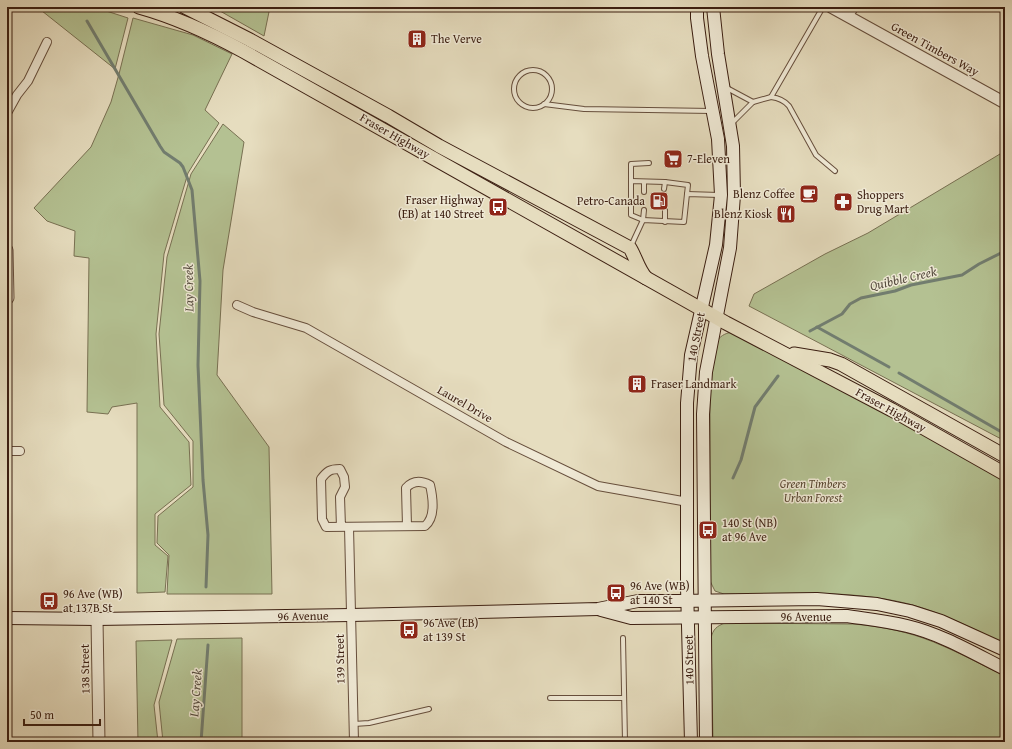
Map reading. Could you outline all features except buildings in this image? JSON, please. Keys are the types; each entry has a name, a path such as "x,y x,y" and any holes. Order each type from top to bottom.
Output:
{"main road":[{"name":"Fraser Highway","path":"139,7 177,20 236,48 718,318 892,410 1005,474"},
{"name":"Fraser Highway","path":"185,7 250,40 388,116 439,146 630,248"},
{"name":"140 Street","path":"690,742 688,617 688,380 716,245 721,195 718,139 702,56 697,7"},
{"name":"140 Street","path":"706,742 703,408 706,372 718,318 730,248 734,209 734,166 730,125 718,54 713,7"},
{"path":"630,248 640,270 646,278"},
{"name":"Fraser Highway","path":"775,349 830,360 841,364 1005,456"},
{"name":"96 Avenue","path":"7,618 97,619 351,615 598,609 638,602 688,600 817,599 877,604 910,610 941,621 1005,650"},
{"name":"96 Avenue","path":"598,609 631,618 847,616 874,619 908,626 940,637 1005,668"}],"street":[{"name":"Green Timbers Way","path":"831,7 1005,103"},
{"path":"7,113 17,95 28,81 47,42"},
{"path":"7,250 8,298"},
{"name":"Laurel Drive","path":"237,305 253,312 306,328 506,442 598,486 688,502"},
{"path":"7,451 20,451"},
{"name":"139 Street","path":"354,742 351,615 345,527 340,497 345,487 344,477 340,469 332,469 326,472 321,479 322,519 326,527 345,527 425,526 432,517 432,493 430,485 427,483 412,482 406,488 407,526"},
{"name":"138 Street","path":"97,619 99,742"}],"lane":[{"path":"771,97 823,7"},
{"path":"850,18 857,7"},
{"path":"544,104 551,94 551,82 548,77 543,72 537,70 525,72 520,75 516,80 514,93 521,103 532,108 544,104 584,109 712,111"},
{"path":"724,86 753,102"},
{"path":"730,125 739,114 753,102 771,97 779,98 789,106 816,155 835,171"},
{"path":"631,181 665,182 688,185 684,222 643,220 630,214 631,164 649,163"},
{"path":"644,182 644,192"},
{"path":"664,189 665,182"},
{"path":"687,194 721,195"},
{"path":"630,248 643,220 644,210"},
{"path":"665,210 665,222"},
{"path":"623,638 625,742"},
{"path":"550,698 624,698"},
{"path":"353,724 369,724 429,709"}],"green space":[{"path":"37,7 94,7 128,18 115,69"},
{"path":"213,7 270,7 264,36"},
{"path":"133,18 193,35 232,54 205,110 219,123 188,173 164,254 156,334 160,407 189,442 191,485 155,514 155,545 168,556 165,592 137,593 137,403 112,407 108,414 87,412 89,258 74,256 75,231 47,221 34,208 91,147 111,102"},
{"path":"223,124 244,142 223,270 217,375 269,447 272,594 167,594 169,555 157,543 158,516 193,487 193,441 164,405 159,334 167,257 191,174"},
{"path":"1005,151 1005,441 749,306 754,294 825,254 868,233"},
{"name":"Green Timbers Urban Forest","path":"732,332 1005,478 1005,644 934,612 886,599 840,594 724,594 715,591 710,581 710,390 712,364 716,344 721,337"},
{"path":"725,623 853,624 906,633 944,646 1005,676 1005,742 713,742 711,638 716,628"},
{"path":"242,638 242,742 163,742 159,702 177,639"},
{"path":"172,640 154,705 158,742 138,742 136,641"}],"waterway":[{"name":"Lay Creek","path":"87,21 160,146 164,152 180,163 183,167 192,190 200,281 198,365 203,480 208,535 206,587"},
{"name":"Quibble Creek","path":"810,331 842,314 850,304 861,298 895,291 911,285 962,275 979,264 1005,251"},
{"path":"817,327 889,367"},
{"path":"899,373 1005,434"},
{"name":"Quibble Creek","path":"733,478 741,460 755,407 778,376"},
{"name":"Lay Creek","path":"201,742 208,645"}],"place":[{"name":"The Verve","path":"417,39"},
{"name":"7-Eleven","path":"673,159"},
{"name":"Blenz Coffee","path":"809,194"},
{"name":"Petro-Canada","path":"659,201"},
{"name":"Shoppers Drug Mart","path":"843,202"},
{"name":"Fraser Highway (EB) at 140 Street","path":"498,207"},
{"name":"Blenz Kiosk","path":"786,214"},
{"name":"Fraser Landmark","path":"637,384"},
{"name":"140 St (NB) at 96 Ave","path":"708,530"},
{"name":"96 Ave (WB) at 140 St","path":"616,593"},
{"name":"96 Ave (WB) at 137B St","path":"49,601"},
{"name":"96 Ave (EB) at 139 St","path":"409,630"}]}
